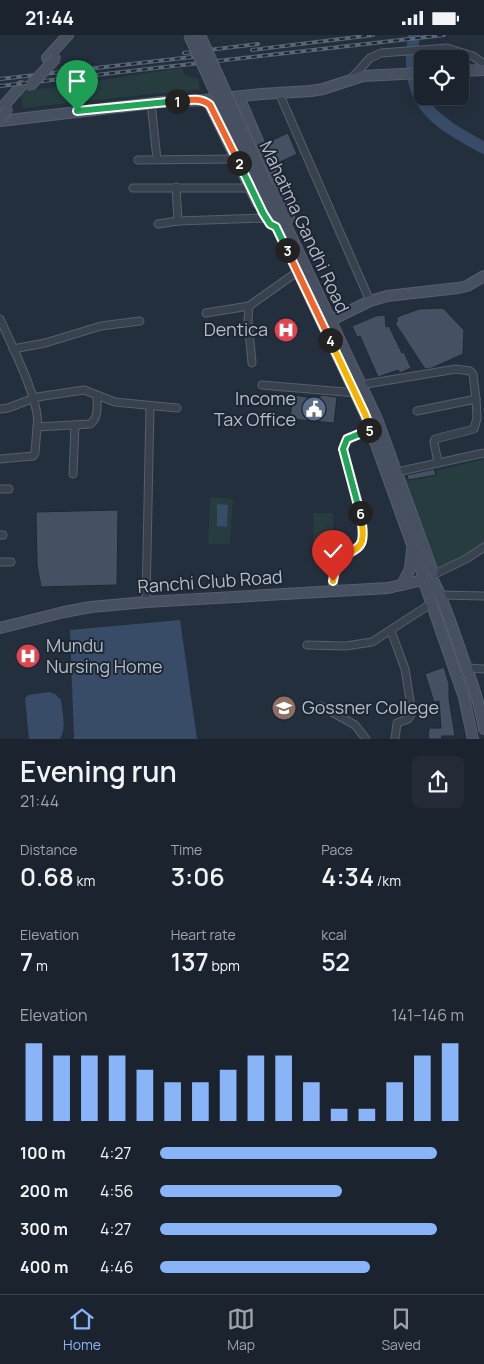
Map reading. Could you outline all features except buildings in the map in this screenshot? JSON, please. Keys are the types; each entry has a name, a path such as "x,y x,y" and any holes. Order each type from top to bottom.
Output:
{"main road":[{"path":"1,116 51,58 68,35"},
{"path":"51,58 77,35"},
{"name":"Mahatma Gandhi Road","path":"189,35 259,189 281,226 358,389 377,419 397,472 429,578 432,603 464,697 473,739"},
{"name":"Mahatma Gandhi Road","path":"200,35 259,189"},
{"path":"469,71 484,70"},
{"path":"1,116 323,89 351,79 414,73"},
{"path":"205,100 210,105 237,159 259,189 266,218 270,224 281,226 289,216 239,97"},
{"name":"Mahatma Gandhi Road","path":"281,226 297,272 326,323"},
{"path":"326,323 370,301 398,294 458,289 468,286 484,276"},
{"name":"Mahatma Gandhi Road","path":"358,389 412,545 440,595 483,715 484,729"},
{"path":"402,585 410,569 412,545"},
{"name":"Ranchi Club Road","path":"0,627 91,607 388,588 429,578"}],"street":[{"path":"351,79 370,57 381,53 397,51 447,49 473,57 484,64"},
{"path":"279,93 370,301"},
{"path":"151,103 157,159"},
{"path":"138,159 237,159"},
{"path":"176,187 178,221"},
{"path":"133,188 259,189"},
{"path":"158,223 266,218"},
{"path":"206,313 249,306 297,272"},
{"path":"249,306 252,363"},
{"path":"0,319 14,349 38,413 35,453 33,456 0,459"},
{"path":"14,349 45,343 101,326 140,321"},
{"path":"262,385 358,389 456,369 470,371 473,374 476,399 477,418 474,429 435,439 438,463"},
{"path":"0,409 8,408 33,398 84,390 115,402 177,408"},
{"path":"38,427 90,425 93,423 96,415 97,395"},
{"path":"417,411 476,399"},
{"path":"146,602 150,406"},
{"path":"73,474 75,426"},
{"path":"332,592 338,564 342,558 356,550 360,545 363,533 359,505 345,457 344,445 347,439 371,429"},
{"path":"397,472 484,453"},
{"path":"0,489 8,489"},
{"path":"429,578 480,553 484,547"},
{"path":"0,562 11,561"},
{"path":"440,595 484,596"},
{"path":"307,645 353,645 372,642 432,603"},
{"path":"391,631 405,669 412,713 408,719 397,723 395,739"},
{"path":"467,668 484,669"},
{"path":"321,706 355,725 366,739"}],"green space":[{"path":"182,68 184,74 198,79 200,89 23,108 20,92"},
{"path":"484,459 484,549 439,569 403,479"},
{"path":"210,497 233,499 230,544 208,544"},
{"path":"313,513 333,513 333,551 314,551"}],"water":[{"path":"217,504 228,505 227,527 217,526"},
{"path":"180,620 197,739 74,739 70,630"},
{"path":"49,692 55,694 61,700 64,720 60,739 29,739 25,698 29,695"}],"waterway":[{"path":"414,35 413,76 425,105 435,117 465,138 484,148"}],"railway":[{"path":"252,50 373,35"},
{"path":"0,86 444,35"},
{"path":"184,53 258,44"},
{"path":"0,79 192,57"}],"place":[{"name":"Dentica","path":"286,330"},
{"name":"Income Tax Office","path":"314,409"},
{"name":"Mundu Nursing Home","path":"28,656"},
{"name":"Gossner College","path":"284,708"}],"route":[{"path":"77,111 200,100 205,100 210,105 263,213 270,224 276,227 371,429 347,439 344,445 343,449 359,505 363,533 362,541 356,550 342,558 335,571 333,581"}]}
